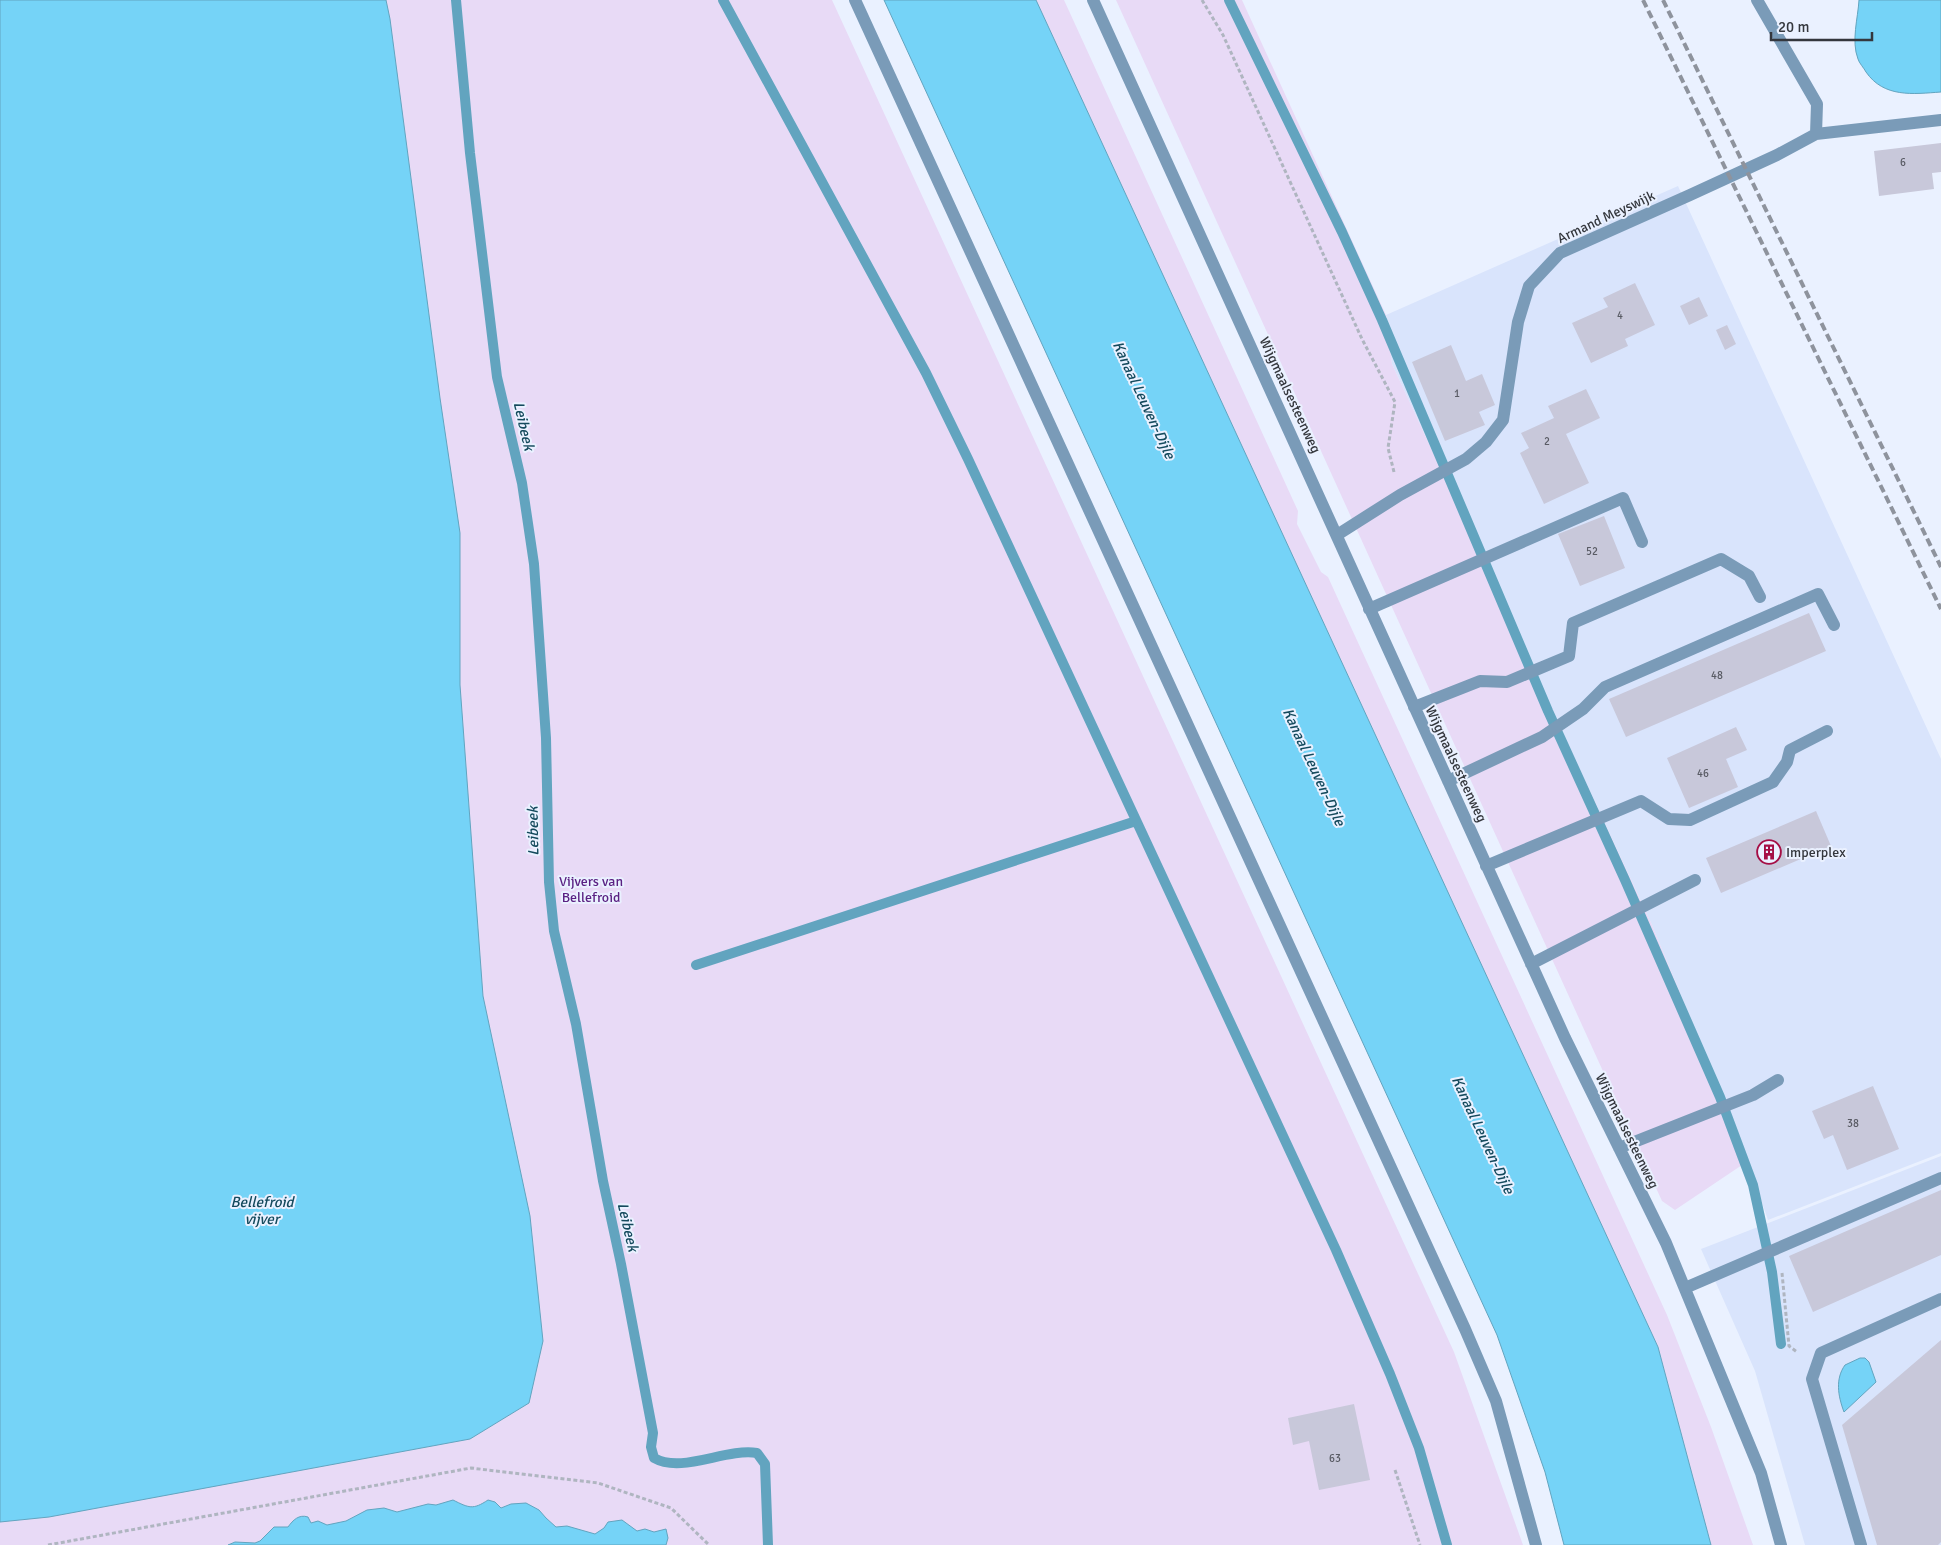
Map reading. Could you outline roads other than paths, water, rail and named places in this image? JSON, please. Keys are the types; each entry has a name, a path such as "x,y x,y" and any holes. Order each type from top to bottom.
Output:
{"street":[{"path":"855,0 1465,1329 1496,1401 1536,1545"},
{"name":"Wijgmaalsesteenweg","path":"1093,0 1565,1038 1666,1243 1761,1472 1782,1545"},
{"path":"1757,0 1817,104 1816,134"},
{"name":"Armand Meyswijk","path":"1337,534 1400,495 1466,459 1486,442 1503,420 1518,322 1530,286 1560,253 1698,191 1816,134 1941,120"},
{"path":"1369,609 1623,498 1642,542"},
{"path":"1414,707 1480,681 1507,682 1569,656 1573,623 1721,559 1749,576 1760,597"},
{"path":"1448,781 1542,737 1583,709 1605,687 1818,594 1834,625"},
{"path":"1486,866 1641,801 1669,819 1690,820 1773,782 1787,762 1790,750 1827,731"},
{"path":"1531,964 1695,880"},
{"path":"1619,1148 1744,1098 1778,1080"},
{"path":"1685,1288 1941,1178"},
{"path":"1860,1545 1812,1379 1822,1353 1941,1299"}],"water":[{"name":"Bellefroid vijver","path":"0,0 386,0 460,533 460,685 483,996 530,1216 543,1341 529,1403 470,1439 49,1517 0,1522"},
{"name":"Kanaal Leuven-Dijle","path":"884,0 1036,0 1658,1347 1711,1545 1564,1545 1545,1472 1497,1335"},
{"path":"1859,0 1941,0 1941,92 1900,93 1881,86 1873,80 1859,62 1856,52 1855,37"},
{"path":"1860,1358 1865,1358 1869,1362 1876,1382 1844,1412 1839,1394 1840,1376 1845,1365"},
{"path":"453,1500 471,1507 475,1507 488,1500 495,1502 501,1508 511,1504 526,1503 539,1510 556,1527 567,1526 595,1534 604,1528 608,1522 622,1520 637,1531 645,1529 654,1532 666,1529 668,1538 666,1545 228,1545 235,1542 255,1543 260,1541 274,1527 288,1527 294,1520 302,1516 308,1517 311,1523 318,1521 327,1525 346,1521 367,1510 384,1508 397,1512"}],"waterway":[{"name":"Leibeek","path":"456,0 470,153 497,377 522,483 534,564 546,738 549,882 554,931 576,1024 603,1181 621,1264 653,1433 651,1447 654,1458 665,1462 677,1463 745,1452 757,1453 765,1464 768,1545"},
{"path":"723,0 926,373 968,459 1336,1250 1390,1374 1419,1448 1447,1545"},
{"path":"1229,0 1342,232 1382,320 1548,711 1625,880 1720,1097 1753,1185 1772,1272 1781,1344"},
{"path":"696,965 1136,821"}],"railway":[{"path":"1643,0 1941,609"},
{"path":"1663,0 1941,567"}],"place":[{"name":"Imperplex","path":"1769,852"}],"park label":[{"name":"Vijvers van Bellefroid","path":"591,890"}]}
